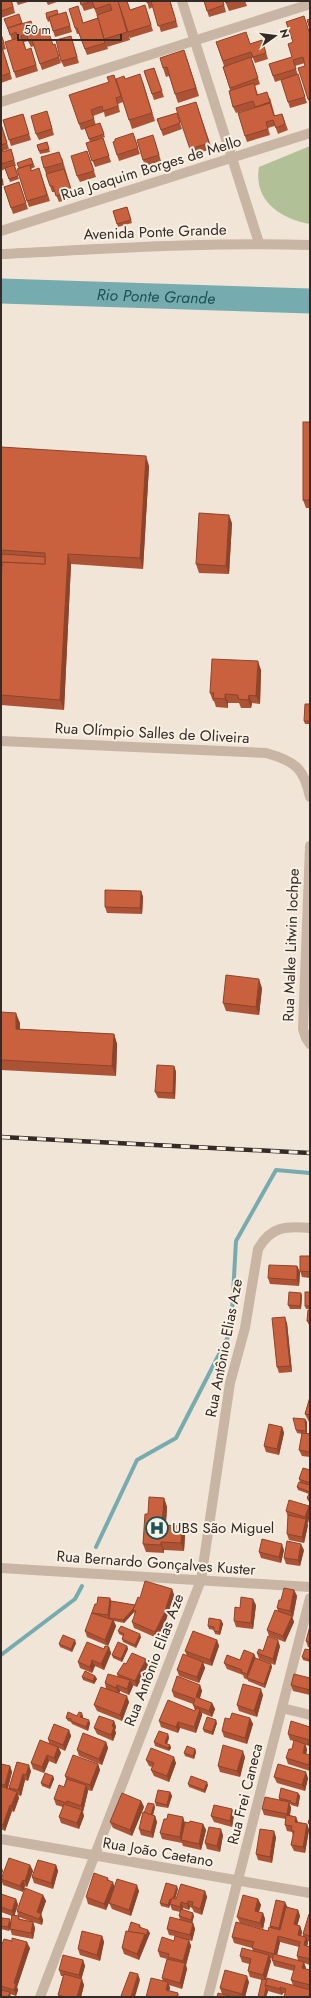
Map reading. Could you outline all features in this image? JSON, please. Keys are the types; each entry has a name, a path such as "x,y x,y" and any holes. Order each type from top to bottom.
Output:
{"street":[{"path":"182,1 259,243"},
{"path":"1,102 310,4"},
{"name":"Rua Joaquim Borges de Mello","path":"1,231 310,134"},
{"name":"Avenida Ponte Grande","path":"1,254 259,243 310,245"},
{"name":"Rua Olímpio Salles de Oliveira","path":"1,742 266,753 286,758 298,768 307,782 310,798"},
{"name":"Rua Malke Litwin Iochpe","path":"310,846 303,1029 310,1044"},
{"name":"Rua Antônio Elias Aze","path":"40,1997 201,1580 230,1383 245,1328 258,1249 265,1237 273,1231 295,1227 310,1228"},
{"name":"Rua Bernardo Gonçalves Kuster","path":"1,1568 310,1587"},
{"name":"Rua Frei Caneca","path":"208,1997 310,1598"},
{"path":"282,1708 310,1716"},
{"name":"Rua João Caetano","path":"1,1839 310,1893"}],"green space":[{"path":"310,146 310,224 289,218 271,206 260,189 258,179 259,167"}],"building":[{"path":"1,1 11,1 13,7 1,11"},
{"path":"80,1 92,1 81,5"},
{"path":"92,1 118,1 127,32 104,39 97,15 112,10 110,4 95,9"},
{"path":"118,1 127,1 130,10 145,5 151,25 128,32"},
{"path":"151,1 170,1 176,21 158,26"},
{"path":"204,1 223,1 224,5 207,11"},
{"path":"78,6 83,23 98,18 105,43 85,49 77,28 75,28 69,9"},
{"path":"57,10 58,14 47,19 46,13"},
{"path":"66,12 70,26 53,31 49,17"},
{"path":"19,14 22,23 8,29 4,19"},
{"path":"304,16 310,34 310,99 308,99 298,68 305,66 303,57 293,60 296,69 273,76 269,64 292,57 288,44 293,42 286,22"},
{"path":"310,19 310,29 307,20"},
{"path":"31,21 34,31 47,27 59,57 40,64 32,40 28,41 27,34 21,36 26,50 31,48 36,65 14,72 5,42 18,38 16,32 10,35 8,28"},
{"path":"246,32 250,44 262,40 266,53 253,57 251,52 223,61 216,42"},
{"path":"1,34 4,43 1,44"},
{"path":"71,36 77,57 61,61 56,40"},
{"path":"1,44 10,73 1,76"},
{"path":"184,50 196,88 175,94 167,67 163,68 160,58"},
{"path":"251,57 258,78 230,88 223,67"},
{"path":"154,68 162,91 152,94 144,71"},
{"path":"140,74 152,113 129,120 116,79 124,76 125,79"},
{"path":"298,74 305,97 288,102 281,80"},
{"path":"114,75 121,96 116,98 118,106 103,111 102,106 91,110 94,119 79,124 69,95 109,82 107,77"},
{"path":"254,83 257,95 267,92 270,102 255,107 253,101 233,107 229,91"},
{"path":"196,102 209,143 190,149 176,108"},
{"path":"270,103 274,116 282,114 285,124 276,128 273,120 266,122 268,129 245,136 238,113"},
{"path":"47,111 52,129 36,134 31,116"},
{"path":"177,113 180,123 161,130 157,119"},
{"path":"23,114 29,134 9,140 3,120"},
{"path":"100,123 104,134 89,139 85,128"},
{"path":"1,124 7,143 1,145"},
{"path":"133,133 138,148 117,155 113,142 115,139"},
{"path":"153,135 159,155 143,160 137,140"},
{"path":"103,138 109,156 92,161 86,143"},
{"path":"47,142 49,149 39,151 37,145"},
{"path":"2,149 3,152 11,149 14,160 1,164"},
{"path":"87,151 94,171 77,176 71,156"},
{"path":"59,152 63,163 44,168 41,157"},
{"path":"31,158 33,164 19,168 17,163"},
{"path":"14,165 18,176 9,179 5,168"},
{"path":"30,165 31,171 39,168 47,195 27,201 17,169"},
{"path":"64,169 72,192 56,196 53,186 50,186 46,174"},
{"path":"19,182 26,203 11,208 4,187"},
{"path":"127,207 131,220 117,224 113,211"},
{"path":"303,422 310,422 310,500 303,500"},
{"path":"1,447 146,456 140,558 68,554 60,700 1,695 2,562 45,564 45,553 1,550"},
{"path":"199,513 229,515 226,566 196,564"},
{"path":"2,554 45,557 45,564 2,562 1,566"},
{"path":"212,659 258,661 256,696 249,695 248,700 238,699 238,695 225,694 225,699 213,698 214,693 210,693"},
{"path":"305,704 310,704 310,721 304,721"},
{"path":"105,890 141,891 140,908 105,907"},
{"path":"226,975 259,979 256,1007 223,1003"},
{"path":"1,1012 16,1013 16,1029 114,1034 112,1066 1,1060"},
{"path":"157,1065 174,1066 173,1093 155,1092"},
{"path":"300,1256 310,1256 310,1272 300,1271"},
{"path":"269,1265 297,1266 297,1280 268,1278"},
{"path":"289,1292 301,1293 300,1306 288,1305"},
{"path":"305,1292 310,1292 310,1306 305,1306"},
{"path":"308,1310 310,1310 310,1321 307,1321"},
{"path":"285,1317 290,1366 277,1367 272,1318"},
{"path":"310,1397 310,1415 305,1414"},
{"path":"293,1418 305,1419 306,1431 296,1430"},
{"path":"269,1424 282,1427 277,1449 264,1446"},
{"path":"302,1433 310,1434 310,1452 299,1450"},
{"path":"303,1468 310,1470 310,1483 299,1479"},
{"path":"299,1482 310,1485 310,1492 297,1487"},
{"path":"310,1492 310,1499 307,1498"},
{"name":"UBS São Miguel","path":"149,1497 164,1498 162,1525 182,1526 181,1543 161,1542 161,1545 143,1544 145,1514 148,1514"},
{"path":"289,1500 309,1506 305,1517 286,1511"},
{"path":"288,1515 306,1519 302,1537 287,1534"},
{"path":"262,1539 282,1544 279,1557 259,1552"},
{"path":"287,1541 301,1544 298,1560 284,1558"},
{"path":"145,1581 172,1589 164,1614 155,1632 132,1622 136,1611 133,1610 138,1597 140,1598"},
{"path":"284,1588 294,1590 290,1611 277,1608"},
{"path":"98,1597 110,1598 108,1615 92,1613 113,1620 105,1640 85,1631 95,1604 97,1604"},
{"path":"241,1597 253,1599 251,1623 234,1621 235,1607 240,1608"},
{"path":"111,1601 135,1605 123,1620 109,1618"},
{"path":"275,1610 292,1616 283,1636 267,1630"},
{"path":"209,1618 221,1620 219,1632 214,1631 214,1627 208,1626"},
{"path":"121,1626 140,1634 135,1645 122,1639 124,1634 118,1631"},
{"path":"310,1626 310,1642 306,1641"},
{"path":"193,1631 217,1640 210,1660 185,1651"},
{"path":"63,1635 75,1640 71,1649 59,1644"},
{"path":"268,1636 278,1640 273,1659 257,1653 259,1649 263,1651"},
{"path":"87,1642 104,1649 105,1646 109,1647 101,1664 92,1660 90,1667 78,1662"},
{"path":"118,1642 127,1646 121,1659 112,1655"},
{"path":"305,1649 310,1650 310,1660 302,1657"},
{"path":"244,1650 254,1654 247,1674 241,1672 242,1670 224,1663 227,1655 240,1660"},
{"path":"132,1653 146,1659 135,1681 117,1674 124,1663 126,1664"},
{"path":"183,1654 203,1662 197,1677 177,1670"},
{"path":"255,1658 271,1664 264,1684 247,1678"},
{"path":"85,1671 95,1676 93,1681 82,1677"},
{"path":"108,1674 130,1680 127,1689 117,1685 116,1688 105,1683"},
{"path":"294,1674 310,1678 310,1690 291,1685"},
{"path":"177,1676 200,1685 196,1697 212,1703 209,1711 193,1705 195,1699 172,1691"},
{"path":"243,1684 261,1689 254,1711 237,1705"},
{"path":"101,1687 127,1696 120,1715 94,1705"},
{"path":"168,1700 195,1711 196,1708 200,1709 194,1727 178,1722 176,1727 159,1721"},
{"path":"68,1712 77,1716 79,1712 82,1713 80,1717 89,1720 86,1727 66,1718"},
{"path":"232,1713 250,1718 245,1738 222,1731 225,1718 230,1719"},
{"path":"99,1716 114,1721 112,1726 114,1727 111,1735 94,1728"},
{"path":"207,1717 216,1720 212,1732 203,1729"},
{"path":"291,1721 310,1727 310,1740 288,1734"},
{"path":"54,1724 69,1730 63,1745 48,1739"},
{"path":"159,1731 168,1734 165,1743 170,1745 168,1748 154,1742"},
{"path":"83,1733 106,1742 99,1759 77,1750"},
{"path":"40,1740 58,1747 54,1758 47,1755 42,1767 31,1763"},
{"path":"294,1740 305,1744 303,1753 310,1755 309,1765 286,1758 289,1749 292,1749"},
{"path":"223,1745 243,1751 237,1771 218,1766"},
{"path":"187,1746 195,1749 193,1756 184,1753"},
{"path":"151,1748 174,1757 167,1776 151,1770 154,1763 146,1760"},
{"path":"73,1755 98,1764 90,1785 65,1776"},
{"path":"17,1762 29,1765 26,1775 23,1774 18,1790 9,1788"},
{"path":"1,1764 10,1766 5,1785 1,1784"},
{"path":"278,1764 306,1772 302,1785 274,1777"},
{"path":"45,1773 53,1776 49,1786 41,1783"},
{"path":"191,1776 207,1782 204,1790 188,1784"},
{"path":"67,1779 86,1785 81,1806 67,1801 67,1803 54,1799 59,1785 64,1787"},
{"path":"1,1786 17,1792 11,1806 10,1805 3,1825 1,1824"},
{"path":"281,1788 298,1793 296,1804 279,1798"},
{"path":"158,1790 170,1792 167,1805 155,1802"},
{"path":"122,1793 141,1801 130,1830 110,1822"},
{"path":"265,1797 289,1802 287,1814 262,1809"},
{"path":"148,1803 154,1804 151,1815 144,1813"},
{"path":"64,1804 82,1810 77,1823 59,1817"},
{"path":"214,1805 232,1809 230,1821 211,1816"},
{"path":"143,1812 155,1816 151,1832 139,1829"},
{"path":"168,1814 183,1817 180,1837 160,1833 164,1819 167,1819"},
{"path":"286,1815 296,1817 295,1822 307,1824 303,1847 291,1845 294,1831 291,1830 292,1826 285,1825"},
{"path":"190,1821 203,1824 199,1844 181,1840 185,1822 189,1823"},
{"path":"209,1827 221,1829 217,1846 205,1843"},
{"path":"260,1829 274,1831 270,1857 256,1854"},
{"path":"9,1858 30,1865 25,1881 23,1880 20,1886 1,1879"},
{"path":"38,1860 56,1865 51,1883 32,1877"},
{"path":"94,1873 108,1878 107,1880 113,1882 104,1904 86,1897"},
{"path":"117,1879 137,1885 129,1910 109,1903"},
{"path":"166,1883 177,1886 173,1899 170,1899 168,1905 160,1903"},
{"path":"181,1884 205,1891 200,1909 192,1906 193,1902 188,1901 187,1904 181,1902 180,1907 170,1904 172,1898 176,1899"},
{"path":"25,1888 43,1895 37,1912 41,1914 39,1919 17,1911"},
{"path":"1,1894 16,1899 12,1911 1,1907"},
{"path":"243,1895 258,1899 255,1911 263,1913 260,1923 237,1917"},
{"path":"276,1900 285,1902 279,1928 270,1926"},
{"path":"286,1907 298,1910 294,1924 300,1926 298,1935 306,1937 304,1945 310,1947 310,1959 297,1956 300,1942 278,1936 274,1954 252,1948 254,1942 232,1937 236,1922 268,1931 269,1927 280,1930"},
{"path":"181,1909 193,1913 191,1920 179,1916"},
{"path":"310,1914 310,1936 303,1934"},
{"path":"12,1915 19,1916 18,1919 33,1922 31,1933 10,1929"},
{"path":"170,1917 193,1923 190,1935 167,1929"},
{"path":"2,1918 10,1919 8,1927 1,1926"},
{"path":"131,1922 148,1930 146,1937 145,1934 128,1932"},
{"path":"82,1931 102,1936 97,1955 78,1949"},
{"path":"126,1931 145,1934 137,1954 122,1948"},
{"path":"175,1936 189,1940 183,1961 168,1957 169,1954 158,1951 162,1937 174,1941"},
{"path":"12,1938 27,1942 14,1983 16,1984 14,1990 1,1986 1,1947 4,1939 12,1941"},
{"path":"242,1948 269,1955 263,1975 248,1971 251,1959 240,1956"},
{"path":"274,1954 304,1962 302,1968 310,1970 310,1985 291,1980 295,1966 272,1960"},
{"path":"63,1955 83,1960 79,1975 59,1970"},
{"path":"167,1959 185,1963 180,1983 162,1978"},
{"path":"225,1970 247,1976 242,1994 220,1988"},
{"path":"130,1972 138,1974 131,1997 121,1996"},
{"path":"64,1974 82,1979 77,1997 65,1997 58,1995"},
{"path":"151,1978 168,1982 166,1990 178,1993 177,1997 146,1997"},
{"path":"267,1978 310,1990 309,1997 284,1997 286,1989 265,1985"},
{"path":"262,1979 267,1980 264,1997 258,1997"},
{"path":"1,1990 10,1992 8,1997 1,1997"},
{"path":"218,1993 230,1996 230,1997 217,1997"}],"waterway":[{"name":"Rio Ponte Grande","path":"1,291 310,301"},
{"path":"96,1547 137,1460 176,1438 231,1331 236,1241 276,1170 310,1173"},
{"path":"1,1655 75,1599 82,1586"}],"railway":[{"path":"1,1137 310,1153"}],"place":[{"name":"UBS São Miguel","path":"157,1528"}]}
